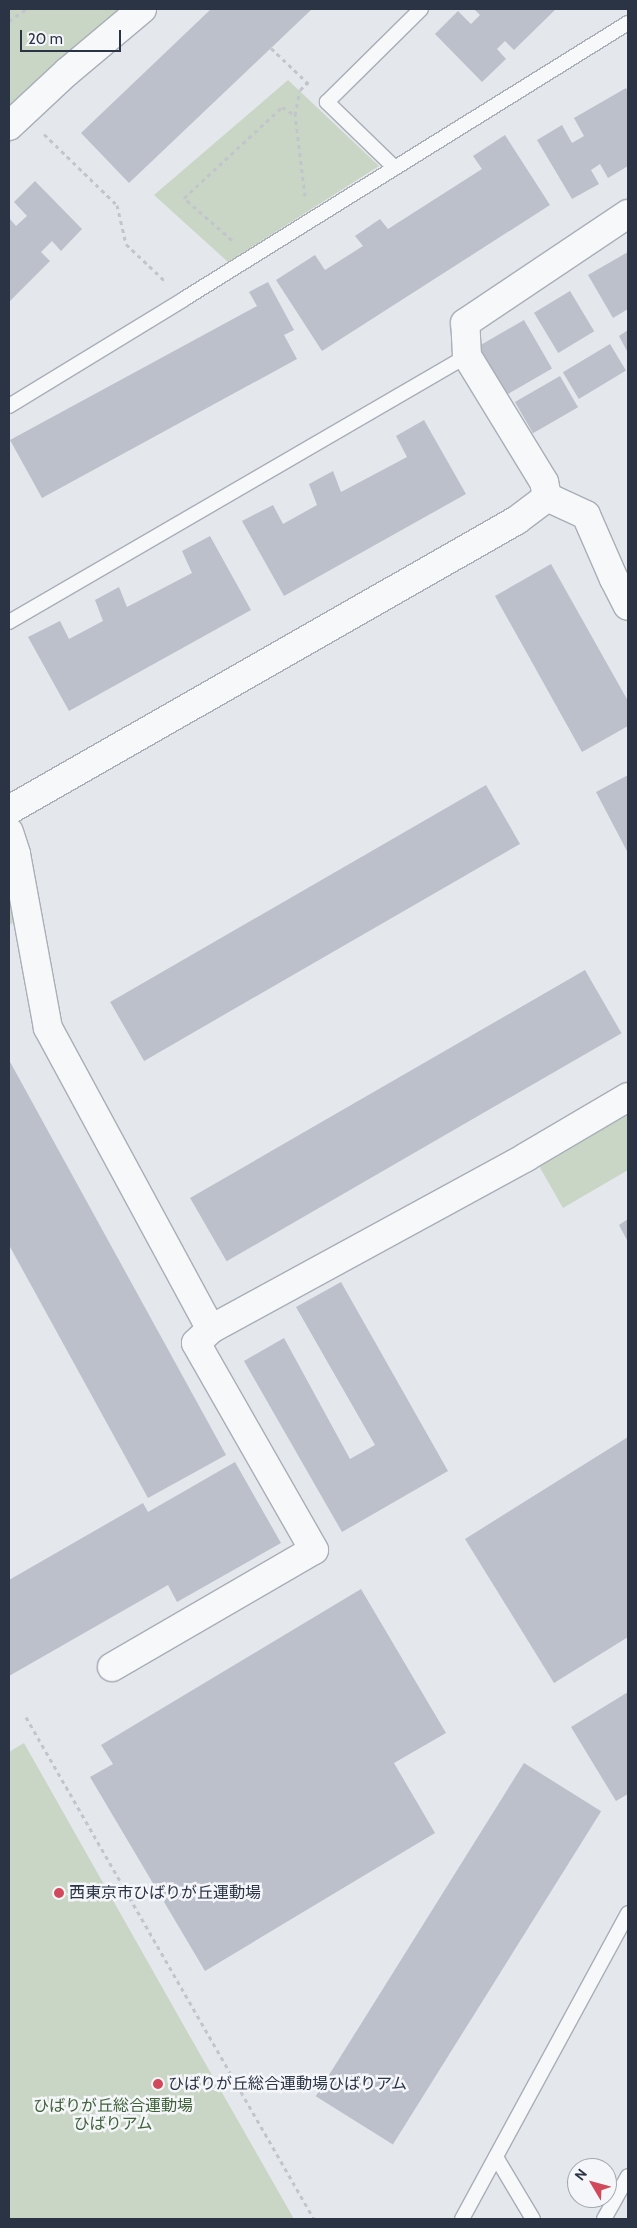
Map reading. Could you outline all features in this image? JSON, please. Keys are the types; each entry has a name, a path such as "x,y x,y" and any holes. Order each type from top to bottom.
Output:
{"street":[{"path":"9,126 67,72 142,9"},
{"path":"547,497 544,482 467,356 465,323 628,214"},
{"path":"547,497 586,515 628,606"},
{"path":"9,810 517,520 547,497"},
{"path":"9,832 16,854 48,1028 211,1329"},
{"path":"112,1666 314,1550 196,1343 211,1329 526,1156 628,1097"}],"lane":[{"path":"395,168 327,102 421,9"},
{"path":"9,406 184,300 628,23"},
{"path":"9,622 467,356"},
{"path":"462,2219 628,1913"},
{"path":"496,2157 533,2219"},
{"path":"604,2219 628,2176"}],"path":[{"path":"9,19 26,9"},
{"path":"271,48 327,102"},
{"path":"297,202 305,196 295,115 300,90 307,83"},
{"path":"237,245 184,198 282,107 295,115"},
{"path":"38,127 117,205 126,244 184,300"},
{"path":"26,1717 314,2219"}],"green space":[{"path":"9,9 129,9 59,94 9,144"},
{"path":"288,80 379,166 228,262 154,195"},
{"path":"9,841 23,917 9,925"},
{"path":"628,1105 628,1170 563,1208 535,1159"},
{"name":"ひばりが丘総合運動場 ひばりアム","path":"24,1743 294,2219 9,2219 9,1752"}],"building":[{"path":"211,9 312,9 129,183 81,133"},
{"path":"474,9 556,9 514,50 505,41 497,49 506,59 482,82 435,34 458,11 471,24 480,15"},
{"path":"626,88 628,92 628,166 608,178 600,164 591,170 599,184 572,199 537,140 562,125 572,143 584,136 574,118"},
{"path":"505,135 550,205 322,351 276,280 315,255 325,270 363,246 355,236 380,219 388,229 482,169 473,156"},
{"path":"35,181 82,229 61,251 52,241 41,252 50,261 9,302 9,218 16,226 27,216 14,202"},
{"path":"628,252 628,309 613,318 588,275"},
{"path":"268,282 294,330 284,335 297,359 42,498 10,440 257,306 249,292"},
{"path":"570,291 594,331 558,353 534,313"},
{"path":"524,320 552,368 506,395 478,346"},
{"path":"628,330 628,353 619,336"},
{"path":"610,344 626,371 579,399 563,372"},
{"path":"560,376 578,407 533,433 515,402"},
{"path":"424,420 466,494 284,596 242,521 273,505 283,524 317,505 309,484 333,471 341,492 407,457 396,436"},
{"path":"210,536 251,610 69,711 28,637 60,621 69,639 103,621 95,600 119,587 127,607 192,573 182,551"},
{"path":"551,564 628,701 628,726 582,752 495,596"},
{"path":"628,775 628,853 596,792"},
{"path":"486,785 520,844 144,1061 110,1002"},
{"path":"585,970 622,1033 227,1261 190,1198"},
{"path":"9,1060 226,1455 148,1498 9,1245"},
{"path":"628,1219 628,1242 619,1225"},
{"path":"341,1282 448,1471 342,1532 244,1361 284,1338 350,1459 375,1445 296,1307"},
{"path":"628,1437 628,1637 554,1683 465,1539"},
{"path":"235,1462 281,1543 177,1602 168,1585 9,1676 9,1580 143,1503 148,1512"},
{"path":"361,1589 446,1733 394,1763 435,1833 205,1971 90,1777 113,1764 101,1745"},
{"path":"628,1692 628,1794 616,1801 571,1727"},
{"path":"524,1763 601,1811 393,2145 316,2096"}],"place":[{"name":"西東京市ひばりが丘運動場","path":"59,1893"},
{"name":"ひばりが丘総合運動場ひばりアム","path":"158,2084"}]}
